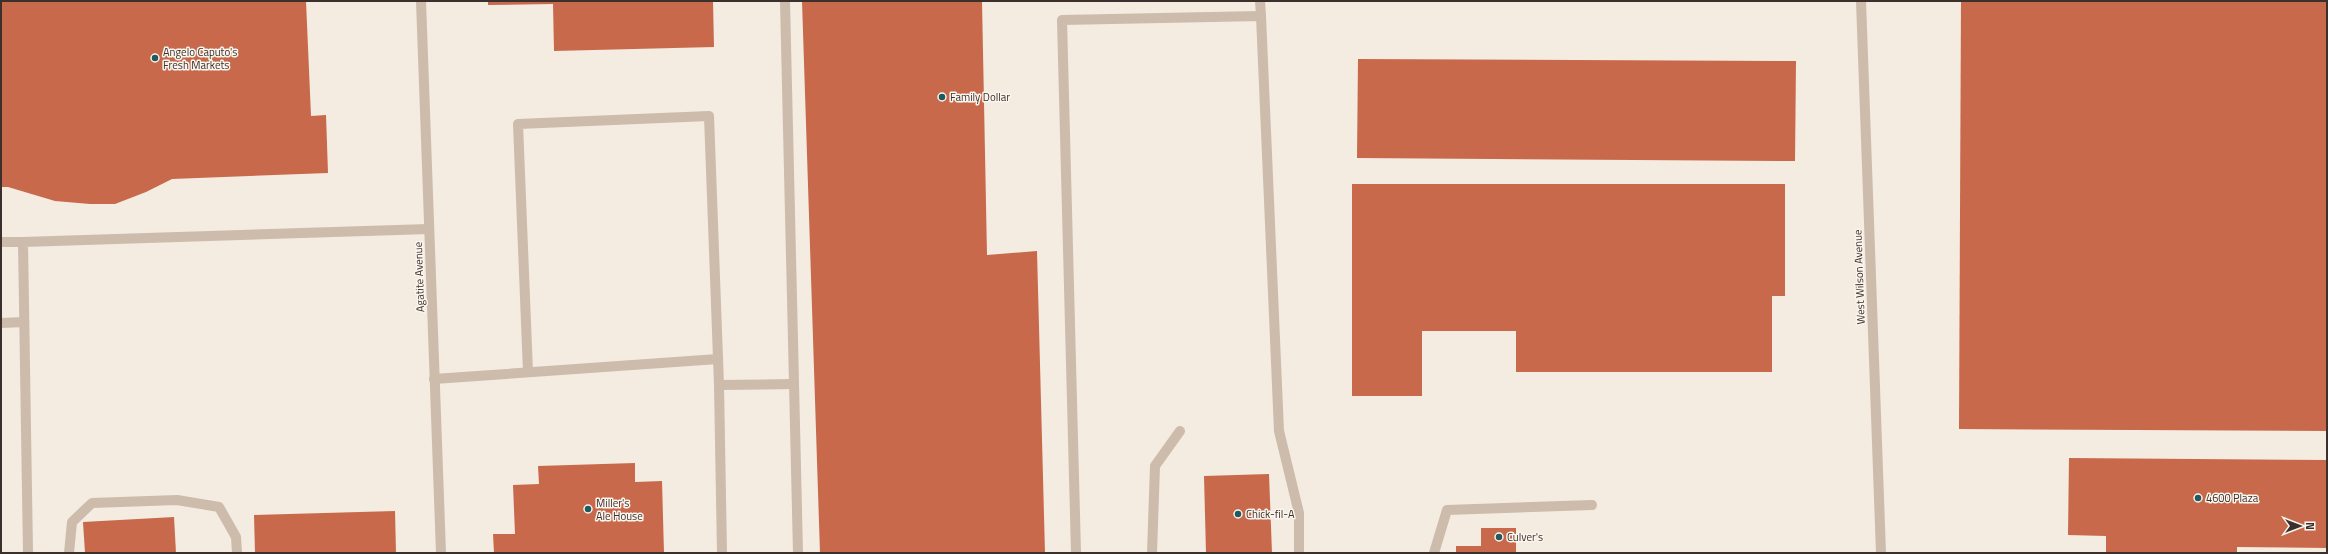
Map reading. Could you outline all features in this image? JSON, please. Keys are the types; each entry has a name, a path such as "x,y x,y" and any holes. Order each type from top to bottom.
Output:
{"street":[{"name":"Agatite Avenue","path":"421,1 441,553"},
{"path":"785,1 798,553"},
{"path":"1260,1 1279,431 1299,513 1299,553"},
{"name":"West Wilson Avenue","path":"1861,1 1881,553"},
{"path":"1076,553 1062,20 1261,16"},
{"path":"528,372 518,124 709,116 719,385 722,553"},
{"path":"1,242 430,229"},
{"path":"23,242 28,553"},
{"path":"1,323 24,322"},
{"path":"434,379 718,359"},
{"path":"719,385 794,384"},
{"path":"1152,553 1155,466 1180,431"},
{"path":"69,553 72,522 92,503 177,500 219,507 236,537 237,553"},
{"path":"1434,553 1447,510 1592,505"}],"building":[{"name":"Angelo Caputo's Fresh Markets","path":"1,1 306,1 311,116 326,115 328,173 172,179 146,192 115,204 90,204 55,201 8,187 1,187"},
{"path":"488,1 713,1 714,47 554,51 553,4 488,5"},
{"path":"802,1 982,1 987,255 1037,251 1045,553 820,553"},
{"path":"1961,1 2327,1 2327,431 1959,429"},
{"path":"1358,59 1796,61 1795,161 1357,158"},
{"path":"1352,184 1785,184 1785,296 1772,296 1772,372 1516,372 1516,331 1422,331 1422,396 1352,396"},
{"name":"4600 Plaza","path":"2069,458 2327,460 2327,548 2237,547 2237,553 2106,553 2106,536 2068,535"},
{"name":"Miller's Ale House","path":"635,463 635,482 662,481 664,553 494,553 493,534 515,534 513,485 539,484 538,466"},
{"name":"Chick-fil-A","path":"1269,474 1272,553 1206,553 1204,476"},
{"path":"395,511 396,553 255,553 254,515"},
{"path":"174,517 176,553 85,553 83,522"},
{"name":"Culver's","path":"1481,528 1516,528 1516,553 1456,553 1456,546 1481,546"}],"place":[{"name":"Angelo Caputo's Fresh Markets","path":"155,58"},
{"name":"Family Dollar","path":"942,97"},
{"name":"4600 Plaza","path":"2198,498"},
{"name":"Miller's Ale House","path":"588,509"},
{"name":"Chick-fil-A","path":"1238,514"},
{"name":"Culver's","path":"1499,537"}]}
